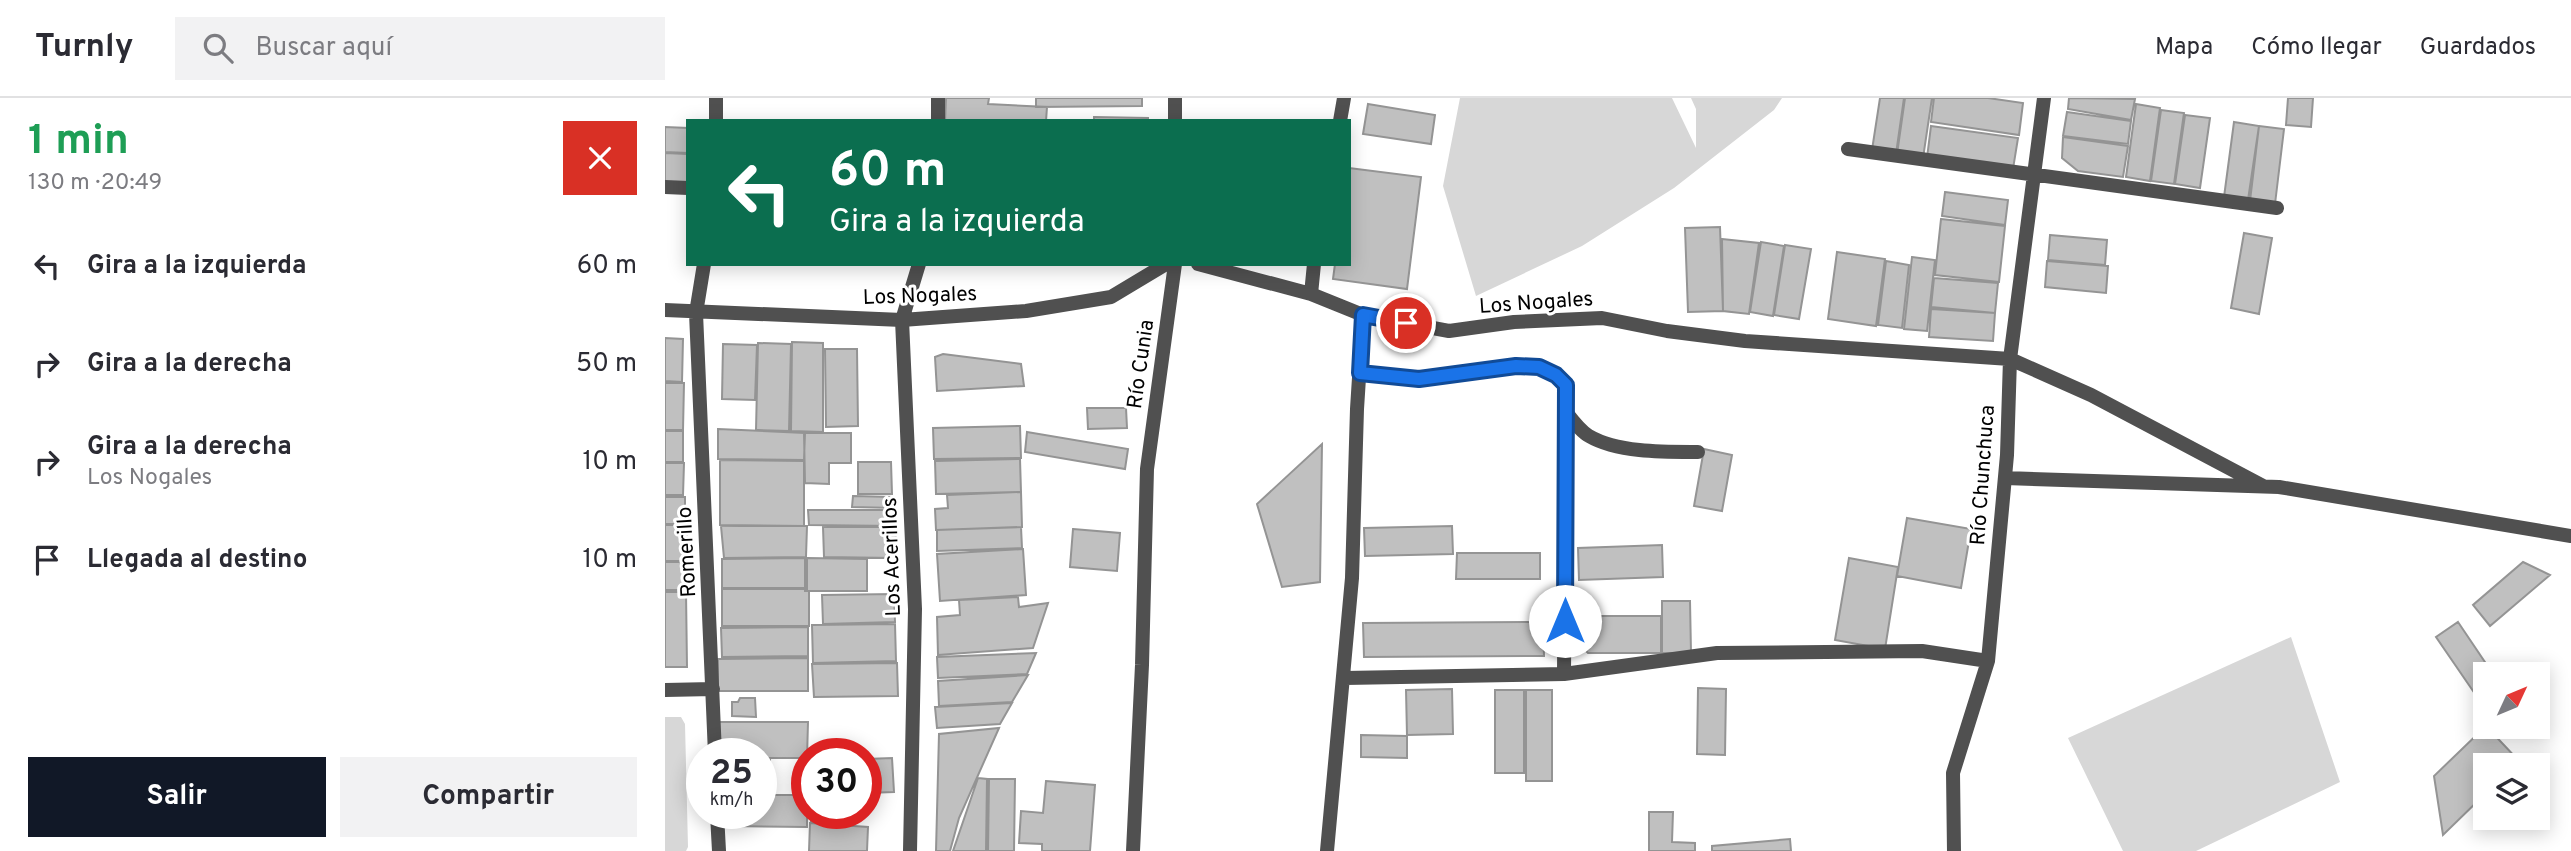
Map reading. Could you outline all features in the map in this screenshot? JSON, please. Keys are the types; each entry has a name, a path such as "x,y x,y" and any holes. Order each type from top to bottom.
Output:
{"street":[{"path":"716,98 716,119"},
{"path":"938,98 938,119"},
{"path":"1175,98 1175,119"},
{"path":"1340,119 1344,98"},
{"name":"Río Chunchuca","path":"1954,851 1953,773 1988,661 2005,478 2010,359 2045,98"},
{"path":"1848,149 2277,208"},
{"path":"665,187 686,188"},
{"name":"Romerillo","path":"703,266 696,313 715,738"},
{"name":"Los Acerillos","path":"910,851 915,609 902,320 918,266"},
{"name":"Los Nogales","path":"665,310 902,320 1026,311 1111,297 1163,266"},
{"name":"Río Cunia","path":"1133,851 1142,665 1147,469 1175,266"},
{"name":"Los Nogales","path":"1206,266 1311,294 1363,315 1449,331 1514,322 1602,318 1667,331 1745,341 2010,359"},
{"path":"1311,294 1314,266"},
{"path":"1327,851 1345,678 1352,578 1363,315"},
{"path":"2010,359 2091,395 2263,486"},
{"path":"1360,373 1419,379 1516,366 1539,367 1556,375 1566,385 1564,674"},
{"path":"1566,412 1588,436 1625,448 1698,452"},
{"path":"2005,478 2279,487 2571,536"},
{"path":"1345,678 1564,674 1717,653 1922,650 1988,661"},
{"path":"665,690 713,689"},
{"path":"718,829 719,851"}],"shaded area":[{"path":"1460,98 1672,98 1696,148 1696,109 1691,98 1782,98 1774,110 1674,188 1582,246 1476,296 1443,186"},
{"path":"2291,637 2340,782 2196,851 2123,851 2068,738"},
{"path":"665,717 681,717 685,724 688,847 686,851 665,851"}],"building":[{"path":"946,98 989,98 988,104 1047,107 1046,119 945,119"},
{"path":"1036,98 1142,98 1142,106 1036,107"},
{"path":"1880,98 1904,98 1896,154 1872,150"},
{"path":"1905,98 1932,98 1923,158 1897,154"},
{"path":"1934,98 1988,98 2023,103 2019,135 1931,122"},
{"path":"2069,98 2135,99 2131,120 2068,109"},
{"path":"2288,98 2313,98 2311,127 2286,125"},
{"path":"1368,104 1435,115 1431,144 1363,134"},
{"path":"2136,104 2160,108 2150,181 2126,177"},
{"path":"2161,110 2184,113 2174,184 2151,181"},
{"path":"2067,112 2131,121 2128,144 2063,136"},
{"path":"2185,115 2210,118 2200,188 2175,184"},
{"path":"1094,117 1148,118 1148,119"},
{"path":"2234,122 2259,126 2248,200 2224,197"},
{"path":"1931,126 2018,138 2013,169 1927,158"},
{"path":"2259,126 2284,129 2275,204 2250,201"},
{"path":"665,127 686,128 686,153 665,152"},
{"path":"2063,137 2128,146 2123,177 2078,171 2062,158"},
{"path":"665,153 686,154 686,185 665,184"},
{"path":"1351,168 1421,177 1407,289 1333,279 1335,266 1351,266"},
{"path":"1945,192 2008,200 2005,225 1942,216"},
{"path":"1941,219 2005,226 1999,282 1935,275"},
{"path":"1720,227 1723,311 1688,312 1685,228"},
{"path":"2244,233 2272,238 2259,314 2231,308"},
{"path":"2050,235 2107,240 2105,265 2048,260"},
{"path":"1722,239 1759,243 1749,314 1723,311"},
{"path":"1761,242 1784,246 1773,316 1750,312"},
{"path":"1785,245 1811,249 1799,319 1774,315"},
{"path":"1837,252 1885,259 1876,326 1828,319"},
{"path":"1912,257 1935,260 1927,331 1904,329"},
{"path":"1886,261 1909,265 1902,328 1878,325"},
{"path":"2047,261 2108,266 2106,293 2045,287"},
{"path":"1934,278 1998,283 1995,313 1931,307"},
{"path":"1931,309 1995,313 1993,341 1929,337"},
{"path":"665,338 683,339 682,382 665,381"},
{"path":"792,342 823,343 823,432 791,431"},
{"path":"758,343 791,344 789,431 756,430"},
{"path":"723,344 757,345 755,400 722,399"},
{"path":"825,349 857,349 858,426 826,427"},
{"path":"943,354 1021,364 1024,386 937,391 935,357"},
{"path":"665,383 684,383 683,430 665,430"},
{"path":"1087,408 1126,408 1127,428 1088,429"},
{"path":"1020,426 1021,458 934,459 933,428"},
{"path":"718,429 805,433 804,460 718,459"},
{"path":"665,431 683,431 683,462 665,462"},
{"path":"1027,432 1128,449 1125,469 1025,452"},
{"path":"804,433 851,433 851,463 829,463 829,484 805,483"},
{"path":"1322,444 1320,582 1282,587 1257,504"},
{"path":"1704,449 1732,455 1722,511 1694,506"},
{"path":"1020,459 1021,492 936,494 935,461"},
{"path":"720,460 804,461 804,526 720,525"},
{"path":"858,462 891,462 892,494 858,494"},
{"path":"665,463 684,463 683,495 665,495"},
{"path":"1021,492 1022,527 936,530 935,509 948,508 947,495"},
{"path":"853,496 894,497 894,508 852,507"},
{"path":"665,497 685,497 685,524 665,524"},
{"path":"808,510 895,510 895,526 809,525"},
{"path":"1907,518 1971,529 1961,588 1897,576"},
{"path":"665,525 687,525 687,561 665,561"},
{"path":"721,526 807,526 806,557 724,558"},
{"path":"1452,526 1453,554 1365,556 1364,528"},
{"path":"823,527 896,527 895,558 824,557"},
{"path":"1021,527 1022,548 937,551 937,530"},
{"path":"1073,529 1120,533 1117,571 1070,567"},
{"path":"1662,545 1663,577 1579,580 1578,548"},
{"path":"1023,549 1026,595 940,601 937,554"},
{"path":"1457,553 1540,553 1540,579 1456,579"},
{"path":"805,558 805,588 722,588 722,559"},
{"path":"807,558 867,559 867,591 807,591"},
{"path":"1849,558 1898,567 1885,649 1835,640"},
{"path":"665,562 686,562 686,590 665,590"},
{"path":"2523,562 2550,575 2490,626 2473,605"},
{"path":"722,589 805,589 809,591 809,626 722,626"},
{"path":"665,592 686,592 687,667 665,667"},
{"path":"894,594 895,622 823,624 822,595"},
{"path":"1018,597 1019,607 1048,603 1033,648 938,655 937,617 960,615 959,600"},
{"path":"1662,601 1690,601 1691,653 1662,653"},
{"path":"1573,616 1661,616 1661,653 1588,653 1573,638"},
{"path":"1543,622 1544,656 1364,657 1363,623"},
{"path":"2458,622 2485,662 2473,662 2473,691 2436,637"},
{"path":"895,624 896,661 813,663 812,625"},
{"path":"808,627 808,656 722,657 721,628"},
{"path":"1036,653 1027,674 938,678 937,657"},
{"path":"808,658 808,691 718,691 718,659"},
{"path":"897,663 898,696 814,697 812,664"},
{"path":"1028,675 1012,702 939,706 938,681"},
{"path":"1698,688 1726,689 1725,755 1697,754"},
{"path":"1452,689 1453,734 1407,735 1406,690"},
{"path":"1495,690 1524,690 1524,773 1495,773"},
{"path":"1526,690 1552,690 1552,781 1526,781"},
{"path":"740,698 755,698 756,717 732,716 732,702 738,702"},
{"path":"1012,703 1000,724 937,728 935,707"},
{"path":"719,722 808,722 808,738 791,738 791,758 777,758 777,738 719,738"},
{"path":"999,728 959,818 950,851 936,851 939,734"},
{"path":"1361,735 1407,736 1407,758 1361,757"},
{"path":"2473,738 2498,739 2511,753 2473,753 2473,806 2443,835 2434,776"},
{"path":"882,758 892,758 894,792 882,792"},
{"path":"978,778 987,779 986,851 953,851"},
{"path":"989,779 1015,779 1014,851 988,851"},
{"path":"1046,781 1095,785 1090,851 1042,851 1042,844 1019,843 1021,811 1043,813"},
{"path":"777,795 791,795 791,827 777,827"},
{"path":"1649,812 1673,812 1672,842 1695,843 1695,851 1649,851"},
{"path":"810,829 868,829 867,851 809,851"},
{"path":"1790,839 1791,851 1712,851 1712,846"}],"route":[{"path":"1406,323 1363,315 1360,373 1419,379 1516,366 1539,367 1556,375 1566,385 1565,621"}]}
